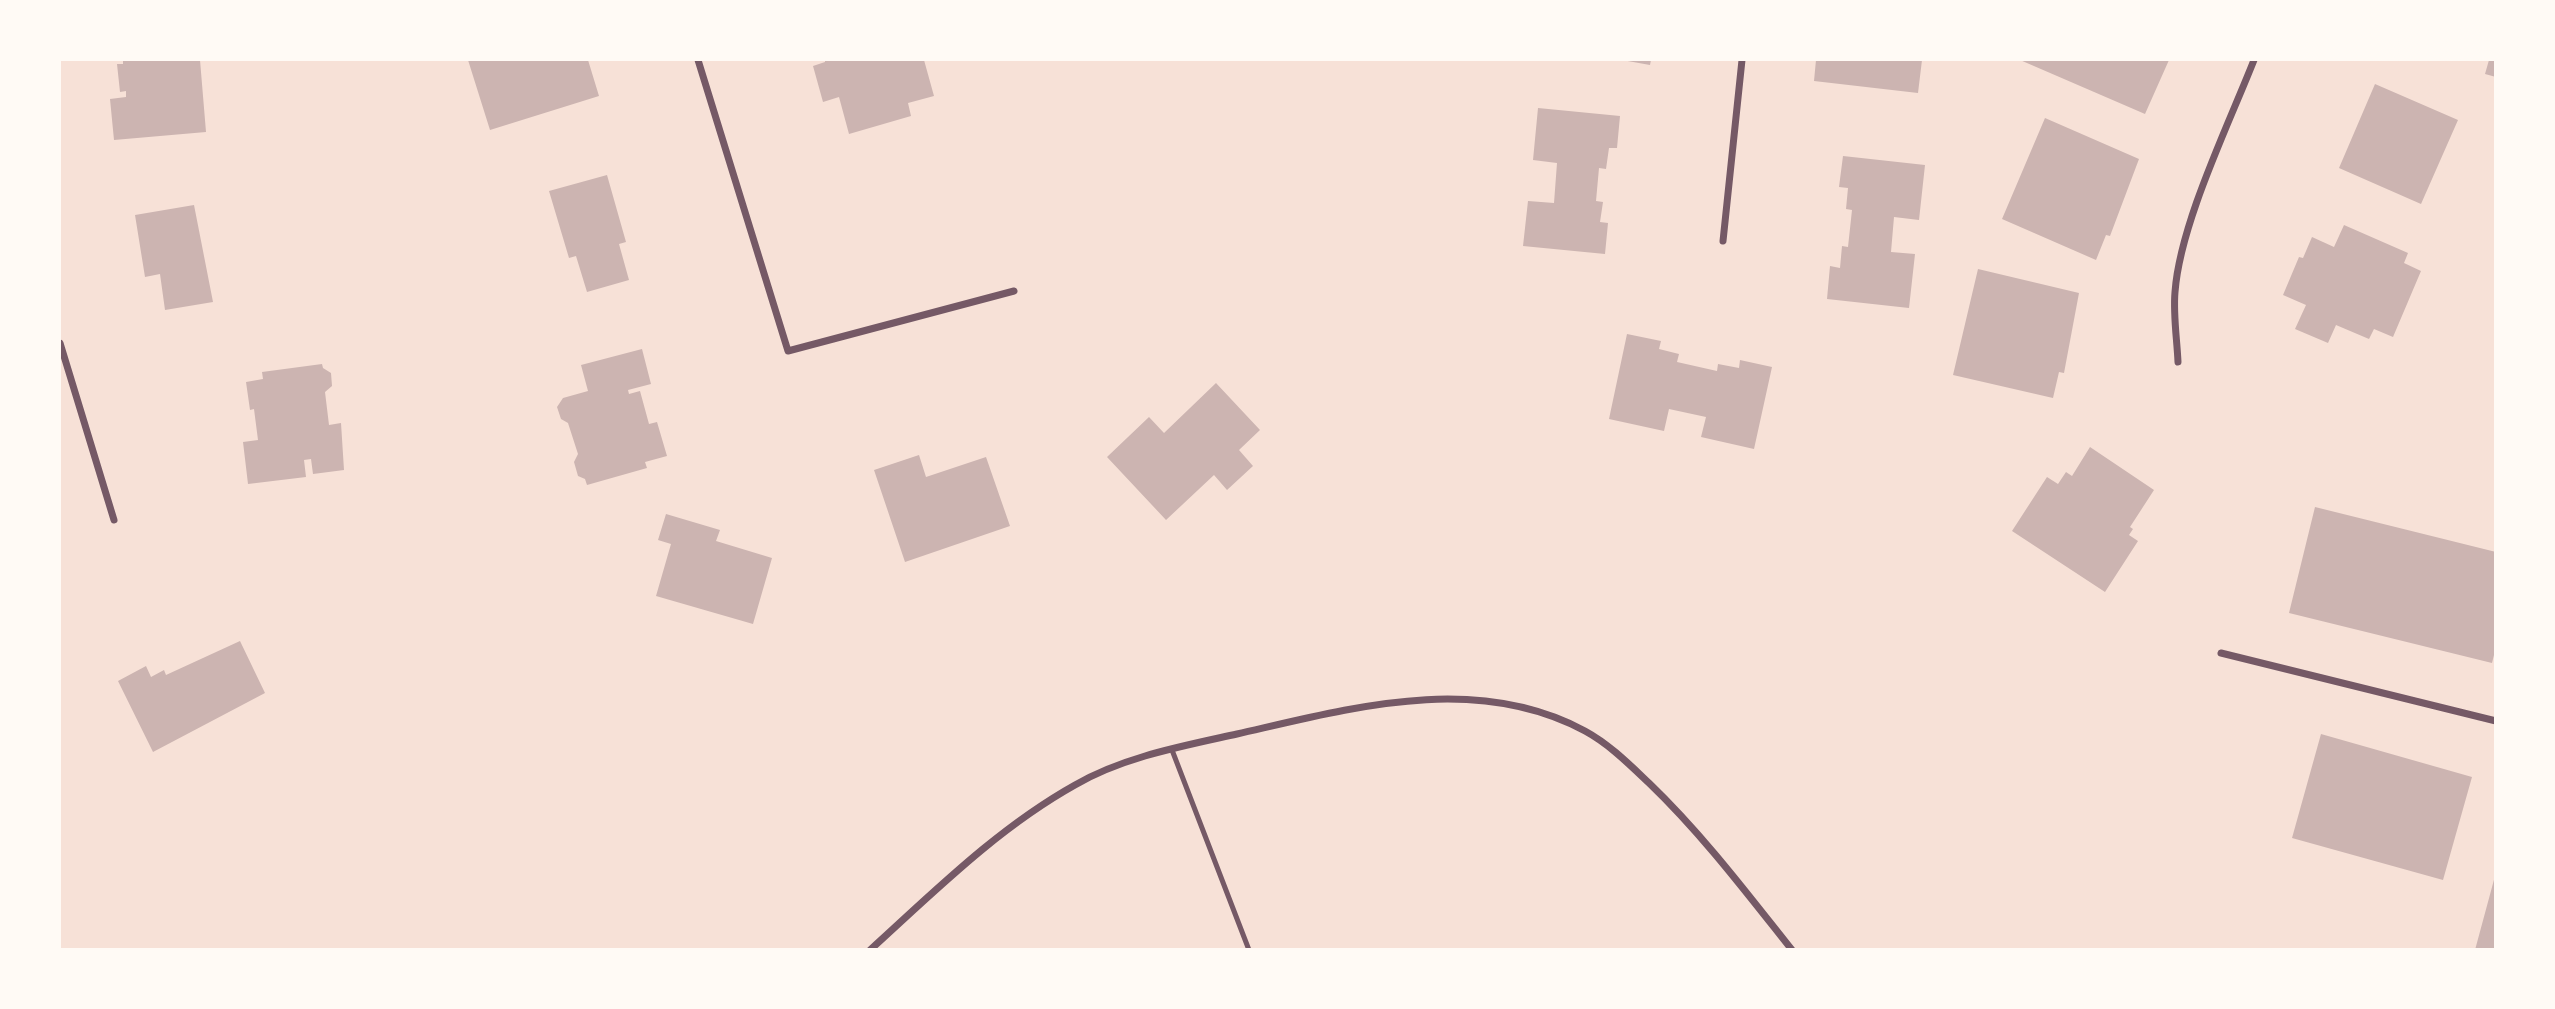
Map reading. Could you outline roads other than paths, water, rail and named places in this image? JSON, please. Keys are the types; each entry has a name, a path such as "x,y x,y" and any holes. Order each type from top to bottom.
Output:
{"street":[{"path":"698,60 788,351 1014,291"},
{"path":"1723,241 1742,60"},
{"path":"2178,362 2175,294 2179,268 2195,212 2254,60"},
{"path":"60,343 114,520"},
{"path":"2221,653 2496,721"},
{"path":"870,950 982,849 1044,803 1114,767 1172,750 1350,709 1430,698 1511,704 1550,715 1587,732 1621,756 1661,794 1708,844 1792,950"}],"lane":[{"path":"1172,750 1249,950"}]}
